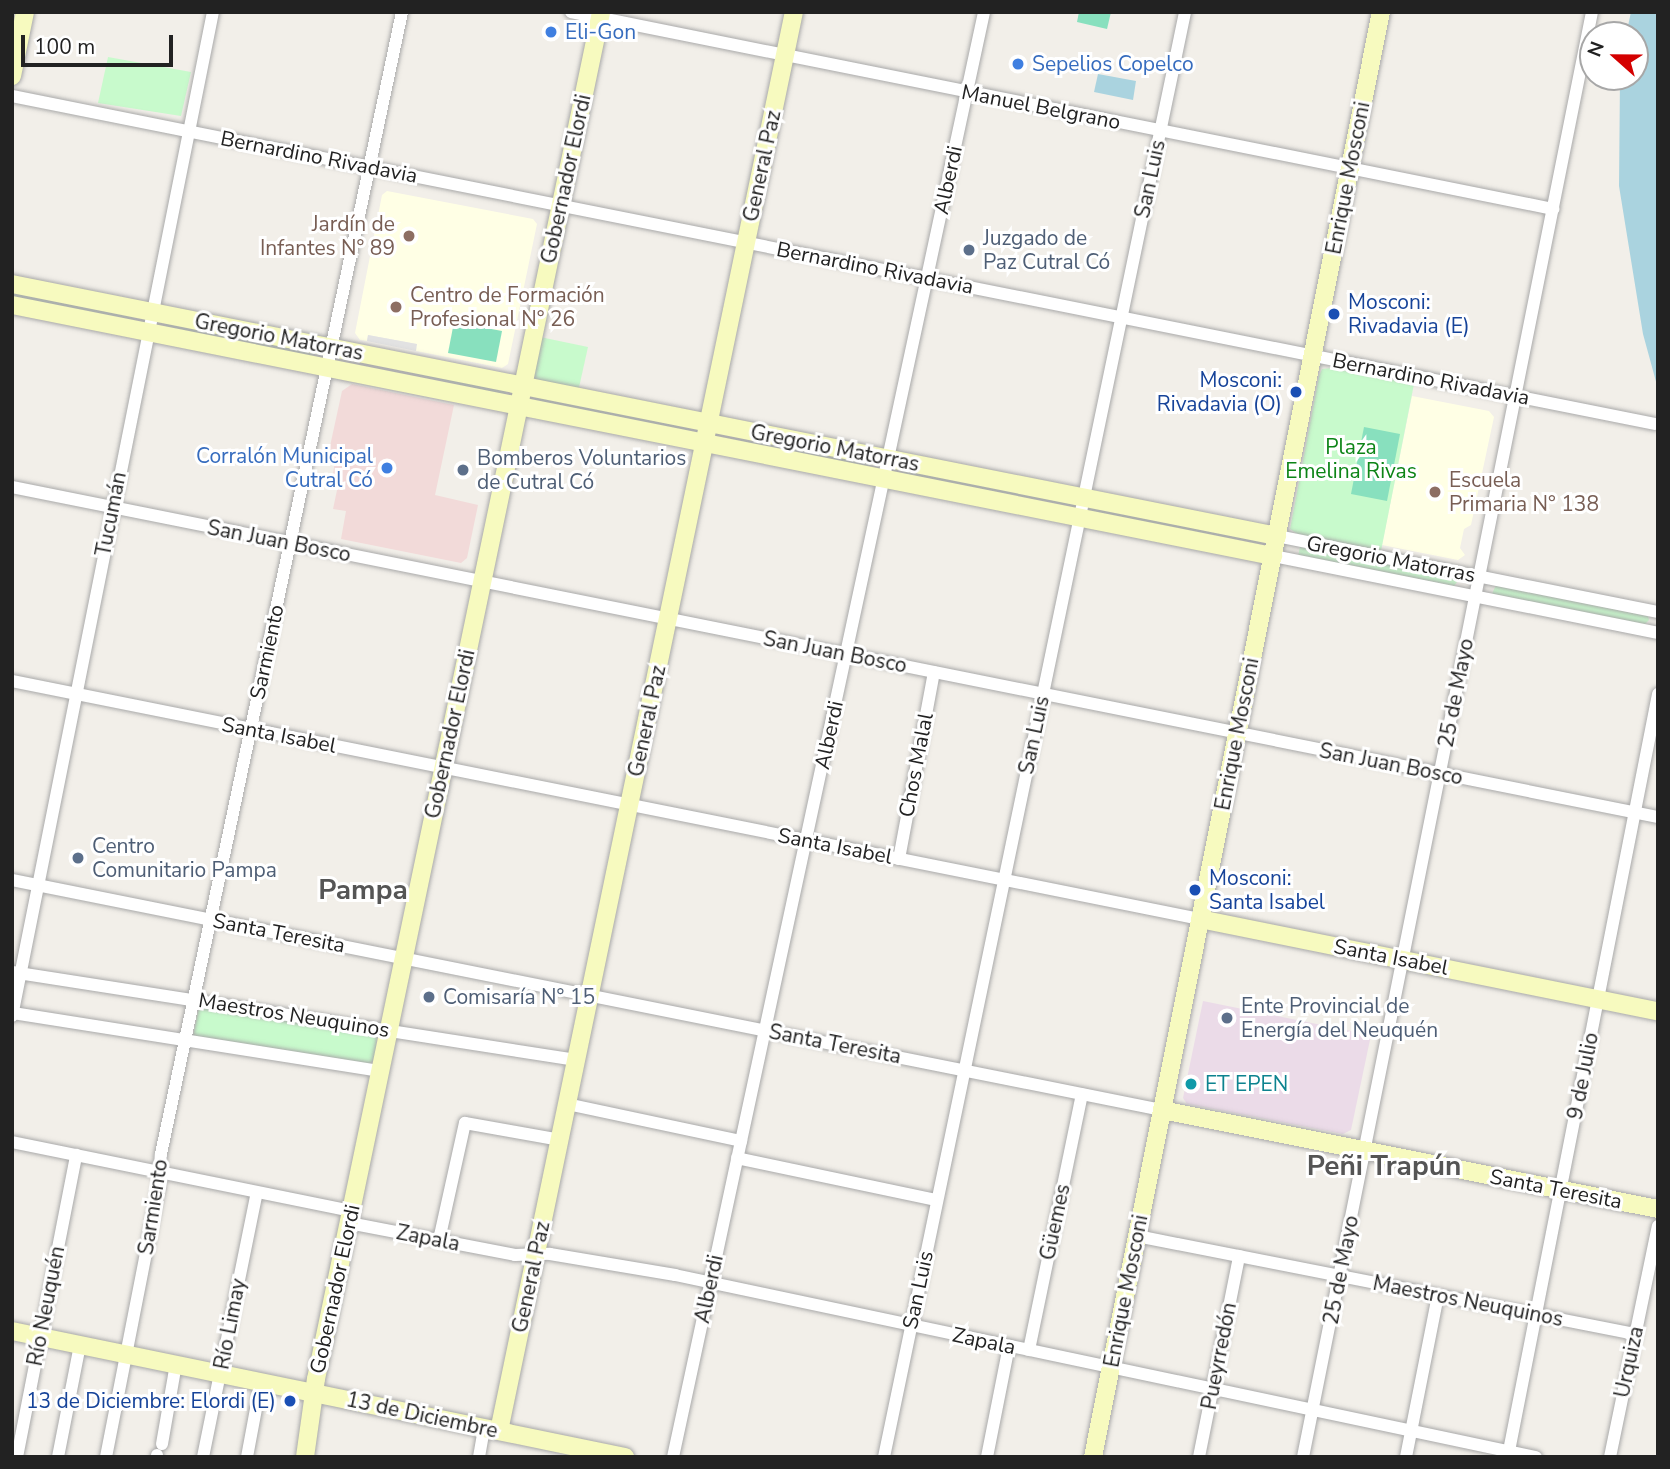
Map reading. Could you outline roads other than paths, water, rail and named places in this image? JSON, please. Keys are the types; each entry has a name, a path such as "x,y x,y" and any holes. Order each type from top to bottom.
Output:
{"main road":[{"path":"12,76 25,12"},
{"name":"General Paz","path":"492,1429 536,1254 794,12"},
{"name":"Enrique Mosconi","path":"1093,1457 1381,12"},
{"name":"Gobernador Elordi","path":"305,1457 350,1217 600,15"},
{"name":"Gregorio Matorras","path":"12,284 1277,536"},
{"name":"Gregorio Matorras","path":"12,304 1273,556"},
{"name":"Santa Isabel","path":"1200,919 1658,1011"},
{"name":"Santa Teresita","path":"1162,1110 1658,1209"},
{"name":"13 de Diciembre","path":"12,1331 625,1457"}],"street":[{"name":"Tucumán","path":"13,1015 17,972 38,885 213,12"},
{"name":"Sarmiento","path":"106,1457 184,1040 402,12"},
{"name":"Manuel Belgrano","path":"571,12 600,15 785,55 1553,209"},
{"name":"Alberdi","path":"673,1457 984,12"},
{"name":"San Luis","path":"884,1457 1185,12"},
{"name":"25 de Mayo","path":"1303,1457 1592,12"},
{"name":"Bernardino Rivadavia","path":"12,96 1655,424"},
{"name":"San Juan Bosco","path":"12,487 1658,817"},
{"name":"Gregorio Matorras","path":"1277,536 1658,612"},
{"name":"Gregorio Matorras","path":"1273,556 1658,633"},
{"name":"Chos Malal","path":"899,859 934,672"},
{"name":"Santa Isabel","path":"12,681 1200,919"},
{"name":"9 de Julio","path":"1509,1454 1658,694"},
{"name":"Santa Teresita","path":"12,880 1162,1110"},
{"name":"Maestros Neuquinos","path":"17,972 576,1060"},
{"name":"Maestros Neuquinos","path":"13,1015 380,1071"},
{"name":"Güemes","path":"1028,1350 1082,1094"},
{"path":"567,1104 741,1142"},
{"path":"439,1240 465,1123 559,1140"},
{"name":"Zapala","path":"12,1142 257,1192 439,1240 518,1255 536,1254 711,1283 1411,1430 1509,1454 1536,1457"},
{"name":"Río Neuquén","path":"16,1457 76,1155"},
{"path":"737,1158 937,1200"},
{"name":"Río Limay","path":"203,1457 257,1192"},
{"name":"Urquiza","path":"1610,1457 1658,1226"},
{"name":"Maestros Neuquinos","path":"1137,1236 1635,1334"},
{"name":"Pueyrredón","path":"1199,1457 1239,1256"},
{"path":"1405,1457 1438,1295"},
{"path":"58,1457 80,1345"},
{"path":"987,1457 1009,1346"},
{"path":"159,1452 176,1364"},
{"path":"247,1457 261,1382"},
{"path":"479,1457 492,1429"}],"water":[{"path":"1631,12 1658,12 1658,389 1643,334 1619,186 1620,91 1649,91 1649,21 1629,21"},
{"path":"1098,74 1136,81 1133,100 1094,92"}],"place":[{"name":"Eli-Gon","path":"551,32"},
{"name":"Sepelios Copelco","path":"1018,64"},
{"name":"Jardín de Infantes N° 89","path":"409,236"},
{"name":"Juzgado de Paz Cutral Có","path":"969,250"},
{"name":"Centro de Formación Profesional N° 26","path":"396,307"},
{"name":"Mosconi: Rivadavia (E)","path":"1334,314"},
{"name":"Mosconi: Rivadavia (O)","path":"1296,392"},
{"name":"Corralón Municipal Cutral Có","path":"387,468"},
{"name":"Bomberos Voluntarios de Cutral Có","path":"463,470"},
{"name":"Escuela Primaria N° 138","path":"1435,492"},
{"name":"Centro Comunitario Pampa","path":"78,858"},
{"name":"Mosconi: Santa Isabel","path":"1195,890"},
{"name":"Comisaría N° 15","path":"429,997"},
{"name":"Ente Provincial de Energía del Neuquén","path":"1227,1018"},
{"name":"ET EPEN","path":"1191,1084"},
{"name":"13 de Diciembre: Elordi (E)","path":"290,1401"}],"district":[{"name":"Pampa","path":"363,890"},
{"name":"Peñi Trapún","path":"1384,1166"}],"park label":[{"name":"Plaza Emelina Rivas","path":"1351,459"}]}
